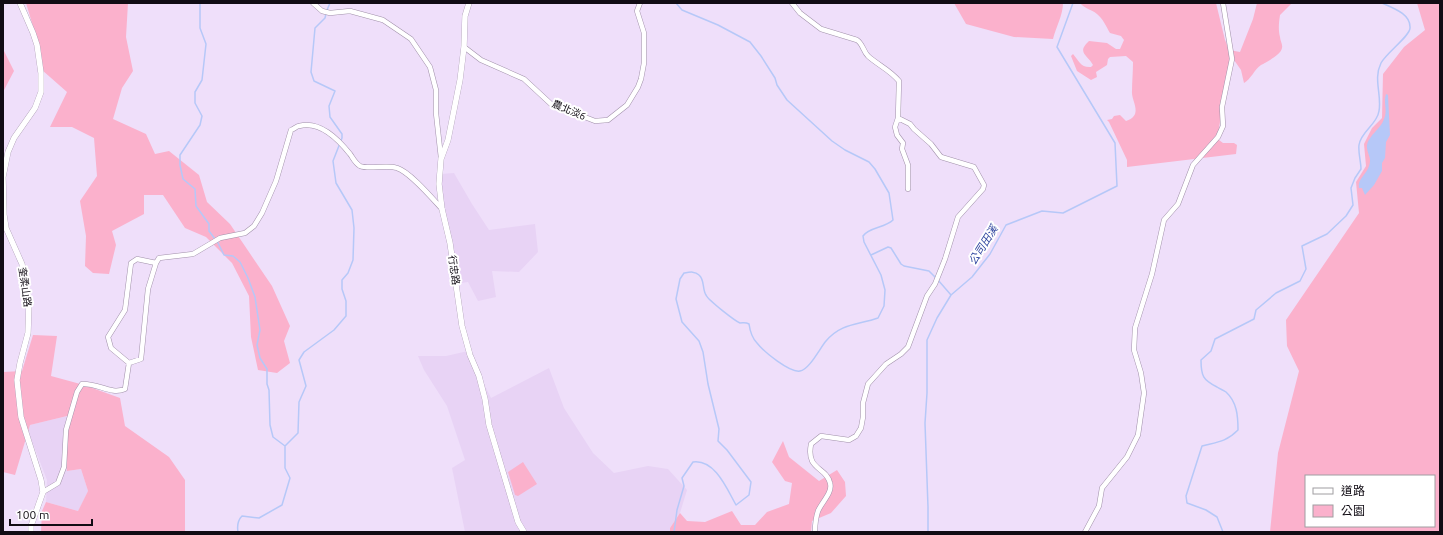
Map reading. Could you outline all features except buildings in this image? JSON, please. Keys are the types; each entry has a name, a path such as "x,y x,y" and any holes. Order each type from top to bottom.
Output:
{"street":[{"name":"奎柔山路","path":"20,3 34,33 37,45 41,73 41,92 35,108 14,138 8,152 3,177 4,215 6,228 22,264 29,302 28,333 17,380 21,416 41,480 43,492"},
{"path":"313,3 322,11 330,13 350,11 383,20 411,38 430,67 436,90 436,113 441,159"},
{"name":"行忠路","path":"469,3 465,16 464,47 460,80 448,140 441,159 439,184 442,209 450,243 462,326 470,355 479,376 485,399 489,425 518,522 524,532"},
{"name":"農北淡6","path":"464,47 481,60 524,79 551,104 595,121 608,120 627,105 641,79 644,63 644,33 637,11 640,3"},
{"path":"792,3 800,13 821,29 861,42 866,54 872,60 888,70 899,81 898,118 895,127 897,135 903,143 902,149 908,165 908,189"},
{"path":"1085,532 1099,506 1102,488 1128,457 1138,435 1144,393 1141,373 1134,350 1135,328 1152,274 1164,220 1178,204 1193,166 1218,137 1223,126 1222,107 1232,58 1223,3"},
{"path":"815,532 818,512 830,490 830,483 827,476 812,464 809,452 811,444 821,436 849,440 856,436 861,428 863,403 868,384 886,364 901,354 908,346 927,296 935,284 958,217 983,189 984,185 974,167 941,157 931,144 914,130 910,124 898,118"},
{"path":"129,364 141,359 148,289 159,258 193,254 220,238 245,233 254,226 262,213 276,181 291,130 300,126 321,128 331,134 360,166 397,168 408,174 442,209"},
{"path":"129,364 110,348 108,337 125,310 131,263 137,259 156,264"},
{"path":"31,532 43,492 58,483 64,466 66,430 77,392 82,384 91,383 115,391 125,389 129,364"}],"shaded area":[{"path":"454,173 489,230 535,224 538,252 519,272 492,271 496,297 478,301 468,282 454,284 442,217 441,174"},
{"path":"468,351 491,398 549,368 564,408 593,453 614,473 648,466 668,469 687,490 680,513 670,528 670,532 465,532 452,468 465,460 447,406 424,370 418,356 446,356"},
{"path":"67,416 65,458 67,471 81,469 88,491 78,511 46,502 47,480 28,431 30,425"}],"green space":[{"path":"26,3 128,3 126,37 133,71 122,88 113,119 146,134 155,154 169,151 199,175 207,202 230,224 272,286 290,326 284,341 290,363 277,373 258,370 251,337 249,296 232,263 206,237 185,228 163,195 144,195 144,214 112,231 116,245 109,274 93,273 85,266 86,236 80,201 97,176 94,138 72,127 50,127 67,92 42,70 38,43"},
{"path":"954,3 1063,3 1063,8 1053,39 1014,37 966,24"},
{"path":"1080,3 1216,3 1229,50 1240,52 1253,19 1257,3 1292,3 1280,15 1279,31 1282,47 1279,53 1261,65 1244,83 1241,70 1234,60 1230,60 1219,128 1219,140 1223,143 1234,143 1237,145 1236,154 1127,167 1127,160 1107,120 1112,119 1114,116 1120,115 1126,121 1136,112 1132,95 1133,62 1126,56 1110,57 1107,65 1096,72 1097,77 1091,80 1077,71 1071,56 1073,54 1082,65 1091,67 1093,65 1083,51 1083,48 1089,41 1107,43 1116,49 1120,49 1124,40 1121,36 1110,33 1095,12 1084,7"},
{"path":"1417,3 1440,3 1440,532 1270,532 1278,453 1299,371 1287,346 1286,320 1359,213 1356,182 1366,166 1364,144 1372,128 1382,118 1383,74 1404,47 1425,30"},
{"path":"3,49 14,71 3,92"},
{"path":"33,335 57,336 51,376 84,385 120,398 125,426 169,457 185,480 185,532 41,532 42,511 46,502 78,511 88,491 81,469 67,471 65,458 67,416 30,425 15,475 3,472 3,372 22,371"},
{"path":"783,441 789,457 819,481 837,470 845,482 846,496 831,513 812,521 811,532 670,532 670,528 680,513 687,521 705,522 732,511 741,525 755,525 767,512 789,504 792,483 785,481 772,462"},
{"path":"523,462 537,484 518,496 515,495 508,472"}],"water":[{"path":"1386,94 1388,95 1390,135 1386,142 1382,171 1374,185 1365,195 1362,188 1359,188 1359,182 1368,169 1370,163 1367,144 1382,123 1385,116"}],"waterway":[{"path":"200,3 200,28 206,44 202,80 195,92 195,103 202,116 200,125 180,155 180,165 183,179 195,189 196,206 209,224 209,231 218,243 224,255 233,256 240,262 248,278 255,297 260,330 257,345 260,358 267,369 270,425 273,437 285,446"},
{"path":"327,10 330,3"},
{"path":"674,532 677,510 684,486 682,478 693,462 701,462 714,470 736,505 749,495 751,482 727,450 718,441 719,429 708,384 703,352 699,341 682,322 676,299 680,279 684,273 694,272 699,275 702,279 705,293 711,301 740,323 749,324 754,339 760,347 771,356 790,369 800,371 807,367 832,335 850,325 878,318 884,306 885,290 881,275 864,242 863,236 869,231 886,225 893,220 889,193 875,169 869,162 845,150 832,141 787,100 761,56 750,42 718,25 682,10 676,3"},
{"name":"公司田溪","path":"928,532 925,423 927,393 927,340 937,318 951,295 972,277 990,254 1006,225 1042,211 1063,213 1117,186 1115,143 1057,47 1073,3"},
{"path":"1223,532 1217,517 1206,510 1187,503 1186,496 1202,446 1226,439 1238,430 1237,414 1233,400 1226,392 1206,380 1202,374 1201,360 1211,351 1215,339 1254,319 1256,310 1276,293 1300,281 1306,269 1302,246 1327,234 1346,216 1353,205 1351,188 1361,169 1359,148 1360,140 1378,116 1379,111 1379,69 1384,59 1406,35 1410,28 1410,23 1404,15 1396,9 1382,3"},
{"path":"238,532 238,524 242,516 259,518 282,505 290,478 285,468 285,446 298,433 299,402 306,386 299,360 304,352 334,330 346,316 346,301 342,289 342,280 348,273 353,260 354,228 352,210 336,183 333,161 342,138 342,134 330,117 329,106 335,91 314,81 311,72 315,28 325,18 326,14"},
{"path":"871,255 888,247 891,248 901,264 904,266 929,271 936,278"},
{"path":"938,280 951,295"}]}
